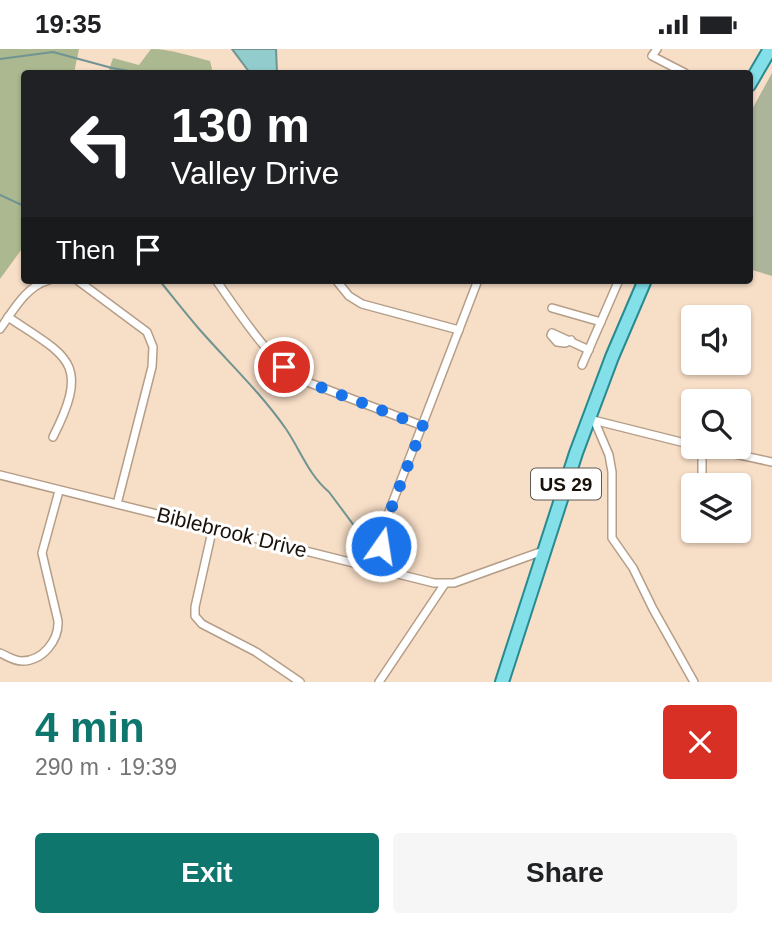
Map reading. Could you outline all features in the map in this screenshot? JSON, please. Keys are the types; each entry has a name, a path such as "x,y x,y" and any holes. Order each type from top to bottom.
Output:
{"main road":[{"path":"753,78 770,49"},
{"name":"US 29","path":"502,682 543,551 592,420 612,357 643,284"},
{"name":"US 29","path":"495,682 529,595"}],"street":[{"path":"657,49 652,57 679,70"},
{"path":"0,329 38,284"},
{"path":"82,284 147,332 153,347 152,367 117,504"},
{"path":"220,284 289,372 302,380 423,426"},
{"path":"339,284 349,296 362,304 459,330"},
{"path":"385,571 382,560 382,533 476,284"},
{"path":"582,365 617,284"},
{"path":"552,308 601,322"},
{"path":"8,317 61,353 68,363 72,388 64,415 53,437"},
{"path":"571,340 589,350"},
{"path":"592,420 681,442"},
{"path":"592,420 609,455 612,473 612,538 633,568 694,682"},
{"path":"751,457 772,462"},
{"name":"Biblebrook Drive","path":"0,475 444,585"},
{"path":"0,653 13,660 31,660 55,641 58,621 42,553 59,491"},
{"path":"213,527 195,617 202,624 256,652 300,682"},
{"path":"379,682 444,585 543,551"}],"green space":[{"path":"0,49 79,49 75,70 21,70 21,250 0,279"},
{"path":"151,49 159,49 210,61 212,70 109,70 113,58 139,65"},
{"path":"772,73 772,276 753,270 753,108"}],"water":[{"path":"232,49 276,49 277,70 248,70"}],"waterway":[{"path":"0,59 53,52 123,70"},
{"path":"0,195 21,205"},
{"path":"162,284 276,416 316,478 376,555"}],"route":[{"path":"284,367 302,380 423,426 382,533 381,546"}]}
